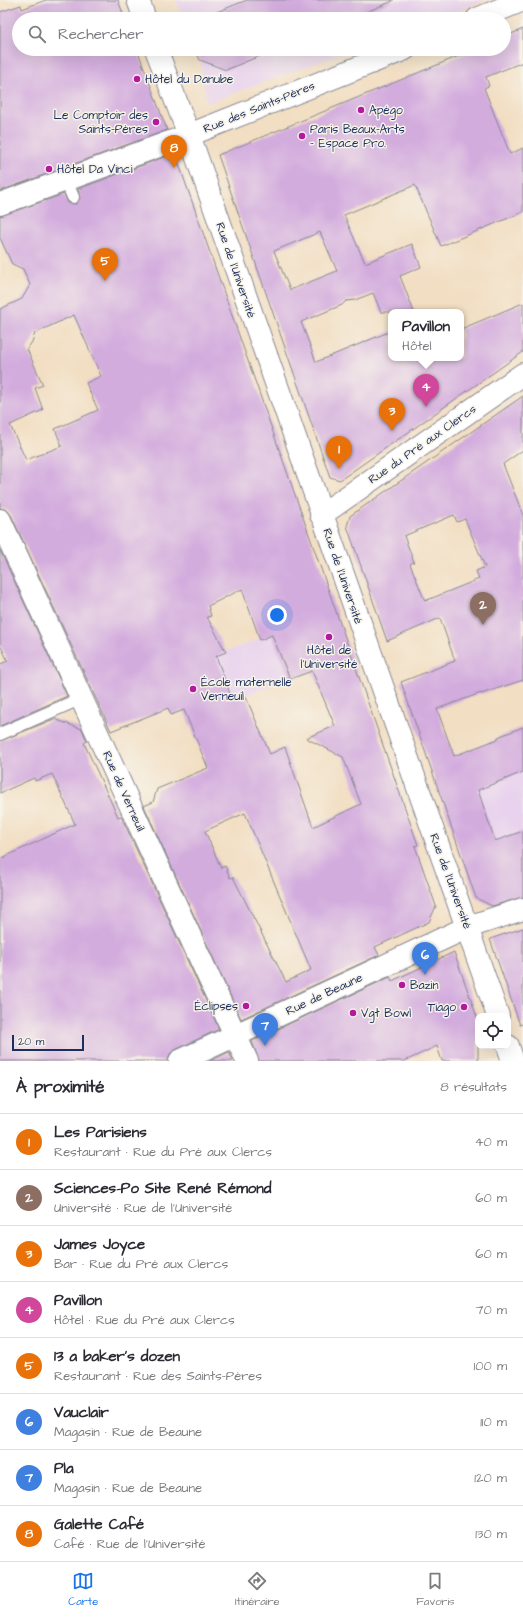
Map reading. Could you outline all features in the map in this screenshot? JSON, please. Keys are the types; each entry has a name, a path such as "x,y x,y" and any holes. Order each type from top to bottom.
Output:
{"street":[{"path":"138,0 142,12"},
{"path":"494,12 523,0"},
{"name":"Rue de l'Université","path":"159,56 189,135 497,1013"},
{"name":"Rue des Saints-Pères","path":"0,204 69,188 189,135 387,56"},
{"name":"Rue du Pré aux Clercs","path":"321,514 523,374"},
{"name":"Rue de Verneuil","path":"0,520 247,1061"},
{"name":"Rue de Beaune","path":"180,1061 468,927 523,909"},
{"path":"509,1049 513,1061"}],"lane":[{"path":"0,734 82,698"}],"shaded area":[{"path":"176,0 486,0 454,12 180,12"},
{"path":"198,56 335,56 207,103"},
{"name":"École maternelle Verneuil","path":"272,635 290,679 186,716 184,710 168,708 111,731 96,698"},
{"path":"523,749 523,890 486,903 476,898 435,780"}],"building":[{"path":"46,0 118,0 122,12 12,12 12,56 140,56 167,130 0,191 0,12 21,5 22,9"},
{"path":"247,0 393,0 366,12 217,12"},
{"path":"523,29 523,62 486,77 489,86 484,88 510,154 523,148 523,212 441,246 415,185 344,215 365,263 412,244 421,267 400,276 413,309 388,309 388,312 381,312 373,293 355,300 346,301 342,305 301,322 316,362 388,332 388,361 464,361 464,328 523,303 523,352 340,480 330,477 218,155 459,56 511,56 511,34","holes":["320,232 337,271 290,290 274,251"]},
{"path":"198,56 259,56 226,70 200,60"},
{"path":"175,153 418,845 415,846 436,906 429,922 375,947 379,955 241,1019 144,806 153,802 157,789 208,768 184,710 171,715 168,708 111,731 11,515 7,510 0,508 0,309 22,299 30,285 23,269 12,264 0,238 0,216 64,194 68,203 76,204 80,198 78,189","holes":["74,315 101,376 86,383 98,410 55,429 62,446 26,460 10,425 43,410 35,388 43,385 27,349 32,342 35,333","242,589 260,640 272,635 290,679 312,671 335,726 306,738 343,757 361,804 313,827 285,747 270,754 245,695 232,699 216,656 226,652 207,617 211,616 208,606","245,813 311,970 286,982 233,877 230,878 225,866 221,868 205,831"]},
{"path":"523,396 523,450 503,464 523,515 523,680 437,709 454,756 498,739 498,737 523,727 523,772 478,790 495,841 523,831 523,897 492,906 476,898 401,682 455,661 440,618 387,641 347,526 350,516","holes":["454,515 457,522 465,519 485,567 476,571 479,579 425,601 410,564 414,562 404,536"]},
{"path":"0,550 67,696 0,726 0,664 8,661 0,645"},
{"path":"54,719 82,729 87,741 84,743 118,817 121,816 219,1029 175,1050 170,1054 168,1061 0,1061 0,859 75,824 52,774 35,781 34,778 0,793 0,741"},
{"path":"523,928 523,1024 520,1025 490,939"},
{"path":"454,952 476,1013 475,1049 478,1049 478,1061 442,1061 437,1046 405,1061 259,1061 252,1041 390,977 392,981"},
{"path":"229,1052 233,1061 210,1061"}],"place":[{"name":"Hôtel du Danube","path":"137,79"},
{"name":"Apégo","path":"361,110"},
{"name":"Le Comptoir des Saints-Pères","path":"156,122"},
{"name":"Paris Beaux-Arts - Espace Pro.","path":"302,136"},
{"name":"Galette Café","path":"174,168"},
{"name":"Hôtel Da Vinci","path":"49,169"},
{"name":"13 a baker's dozen","path":"105,281"},
{"name":"Pavillon","path":"426,407"},
{"name":"James Joyce","path":"392,431"},
{"name":"Les Parisiens","path":"339,469"},
{"name":"Sciences-Po Site René Rémond","path":"483,625"},
{"name":"Hôtel de l'Université","path":"329,637"},
{"name":"École maternelle Verneuil","path":"193,689"},
{"name":"Vauclair","path":"425,975"},
{"name":"Bazin","path":"402,985"},
{"name":"Éclipses","path":"246,1006"},
{"name":"Tiago","path":"464,1007"},
{"name":"Vgt Bowl","path":"353,1013"},
{"name":"Pla","path":"265,1046"}]}
